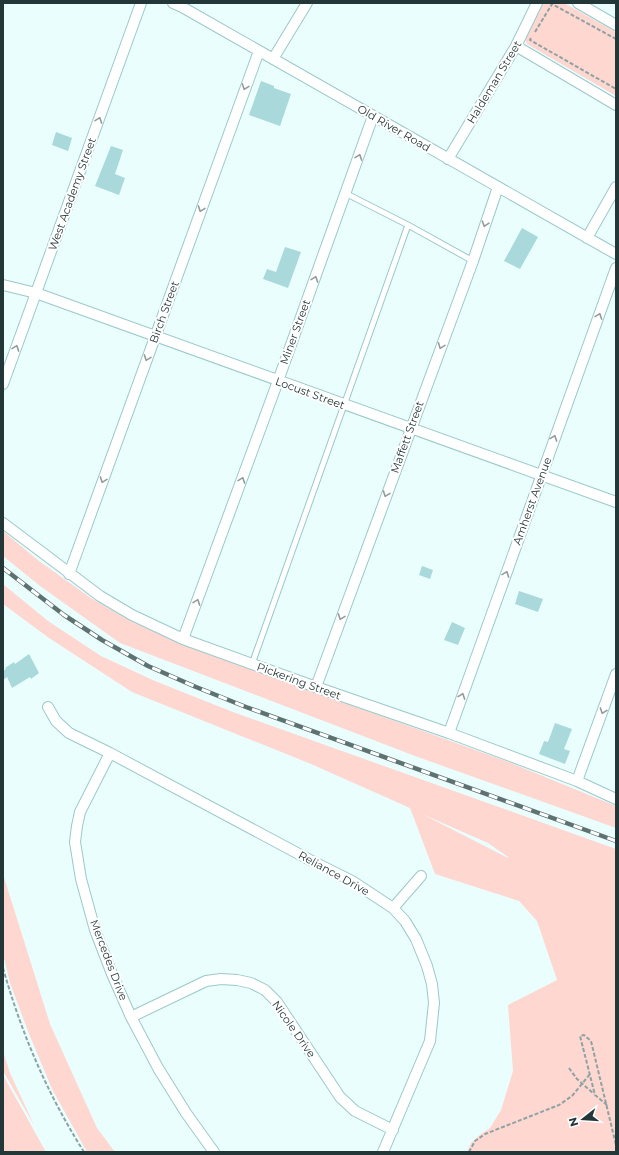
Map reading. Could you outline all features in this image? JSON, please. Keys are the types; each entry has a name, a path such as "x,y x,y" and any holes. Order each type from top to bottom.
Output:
{"street":[{"name":"West Academy Street","path":"3,384 141,3"},
{"path":"273,59 307,3"},
{"name":"Haldeman Street","path":"448,159 516,46 537,3"},
{"path":"578,3 616,25"},
{"name":"Old River Road","path":"179,4 616,254"},
{"path":"516,46 616,104"},
{"name":"Birch Street","path":"69,574 259,51"},
{"name":"Miner Street","path":"183,638 374,116"},
{"name":"Maffett Street","path":"316,687 410,428 473,262 498,187"},
{"path":"587,238 616,187"},
{"name":"Amherst Avenue","path":"449,733 616,268"},
{"name":"Locust Street","path":"3,285 36,293 616,502"},
{"name":"Pickering Street","path":"3,523 100,596 132,615 183,638 316,687 449,733 577,781 616,799"},
{"path":"577,781 616,674"},
{"name":"Reliance Drive","path":"48,707 56,721 69,733 110,753 352,881 393,908 405,921 429,972 434,1003 430,1041 383,1152"},
{"name":"Mercedes Drive","path":"110,753 80,812 75,842 81,879 95,930 131,1017 158,1068 186,1113 214,1152"},
{"path":"393,908 420,876"},
{"name":"Nicole Drive","path":"131,1017 206,981 221,979 251,983 265,990 277,1002 340,1097 355,1111 393,1130"}],"lane":[{"path":"345,193 408,225 473,262"},
{"path":"252,664 408,225"}],"path":[{"path":"616,39 552,4 530,40 616,89"},
{"path":"3,968 12,1000 30,1050 46,1086 84,1152"},
{"path":"595,1095 580,1036 584,1035 591,1041 616,1144"},
{"path":"569,1068 577,1079 607,1105"},
{"path":"469,1152 475,1142 485,1134 559,1105 572,1096 590,1074"}],"shaded area":[{"path":"544,3 564,3 616,32 616,96 527,44 524,38"},
{"path":"3,531 39,561 91,598 132,622 185,645 506,761 616,806 616,828 415,756 120,643 40,586 3,556"},
{"path":"3,584 48,621 101,656 155,681 233,712 616,849 616,1152 467,1152 471,1143 490,1128 501,1110 513,1071 508,1005 557,980 537,921 519,901 435,874 410,808 311,764 132,692 49,638 3,604","holes":["422,814 488,843 508,858"]},
{"path":"3,874 50,1024 97,1128 115,1152 87,1152 52,1089 29,1034 10,983 3,954"},
{"path":"3,1051 10,1073 34,1125 3,1071"},
{"path":"3,1075 46,1152 3,1152"}],"building":[{"path":"261,81 274,86 274,88 291,94 280,126 249,115"},
{"path":"56,132 72,138 68,151 52,145"},
{"path":"111,146 123,150 115,174 125,178 119,195 95,186"},
{"path":"522,228 538,237 520,269 504,261"},
{"path":"285,247 301,252 288,288 263,279 267,269 276,272"},
{"path":"422,566 433,570 430,579 419,575"},
{"path":"519,591 543,599 538,612 515,604"},
{"path":"452,622 465,628 458,645 444,640"},
{"path":"29,654 39,673 31,679 30,677 12,688 7,677 3,680 3,671 14,662 15,664"},
{"path":"555,723 572,729 564,749 570,751 565,764 539,754 544,741 548,742"}],"railway":[{"path":"3,568 64,615 102,640 148,666 246,707 616,841"}]}
